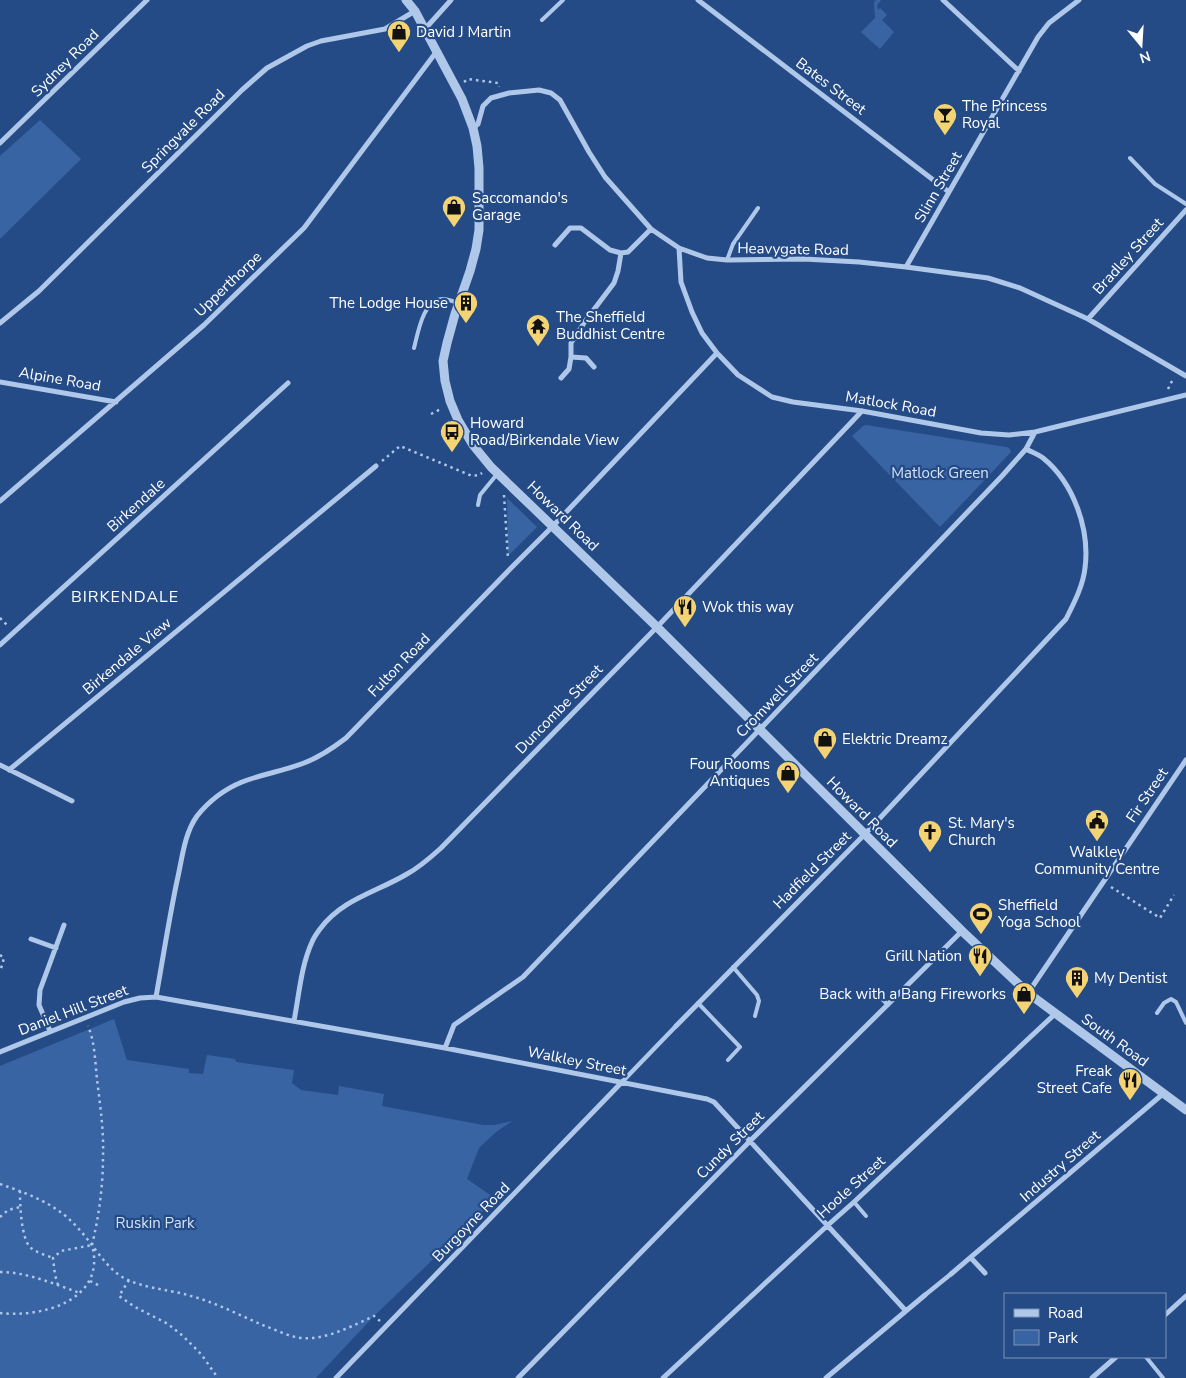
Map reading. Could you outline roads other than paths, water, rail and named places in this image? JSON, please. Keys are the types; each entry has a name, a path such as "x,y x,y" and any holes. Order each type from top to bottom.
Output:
{"street":[{"name":"Sydney Road","path":"0,143 147,0"},
{"name":"Howard Road","path":"406,0 415,11 462,99 473,128 479,168 479,230 476,249 446,344 444,361 445,381 450,401 458,420 473,445 495,470 657,627 962,931"},
{"path":"425,29 451,0"},
{"name":"Bates Street","path":"698,0 949,192"},
{"path":"943,0 1019,71"},
{"name":"Slinn Street","path":"906,267 1038,37 1049,23 1079,0"},
{"name":"Springvale Road","path":"0,323 38,291 242,90 268,68 294,53 321,41 385,29 400,22 415,11"},
{"name":"Upperthorpe","path":"0,501 204,325 304,228 437,51"},
{"name":"Heavygate Road","path":"473,128 478,124 483,106 491,98 509,93 539,90 551,94 560,100 606,177 651,229 679,248 707,258 727,260 804,259 906,267 988,278 1020,288 1088,319 1186,376"},
{"name":"Bradley Street","path":"1088,319 1186,210"},
{"path":"555,245 570,228 581,228 610,250 620,253 628,252 651,229"},
{"name":"Matlock Road","path":"679,248 681,282 702,333 738,375 772,397 982,433 1009,435 1035,432 1186,395"},
{"path":"561,378 569,368 571,343 614,283 618,271 620,253"},
{"name":"Fulton Road","path":"156,997 172,906 187,838 196,817 213,798 228,789 257,776 302,764 316,758 346,738 553,526 718,352"},
{"path":"571,357 586,358 594,367"},
{"name":"Alpine Road","path":"0,382 116,402"},
{"name":"Birkendale","path":"0,645 288,383"},
{"name":"Duncombe Street","path":"294,1021 306,959 312,940 324,923 350,902 407,874 424,863 441,848 657,627 862,411"},
{"name":"Cromwell Street","path":"445,1048 454,1025 523,977 1002,476 1026,449 1035,432"},
{"name":"Hadfield Street","path":"622,1082 865,834 1066,619 1078,596 1085,569 1086,542 1079,513 1070,491 1059,473 1042,457 1026,449"},
{"name":"Birkendale View","path":"9,770 376,466"},
{"name":"Fir Street","path":"1028,993 1186,760"},
{"path":"0,765 72,801"},
{"path":"50,1032 39,1005 40,990 64,924"},
{"name":"South Road","path":"962,931 1028,993 1186,1110"},
{"name":"Cundy Street","path":"518,1378 749,1142 962,931"},
{"path":"31,938 56,948"},
{"name":"Daniel Hill Street","path":"0,1052 124,1002 156,997"},
{"name":"Walkley Street","path":"156,997 445,1048 708,1099 714,1102 906,1311"},
{"name":"Hoole Street","path":"662,1378 1056,1013"},
{"name":"Burgoyne Road","path":"336,1378 622,1082"},
{"name":"Industry Street","path":"826,1378 971,1258 1164,1093"},
{"path":"971,1258 985,1273"},
{"path":"1166,1314 1186,1296"},
{"path":"1092,1378 1115,1358"}],"lane":[{"path":"542,20 563,0"},
{"path":"1130,158 1155,184 1186,204"},
{"path":"727,260 733,244 758,208"},
{"path":"414,348 426,310 434,302 442,299 459,303"},
{"path":"478,505 480,495 495,470"},
{"path":"733,968 758,995 755,1016"},
{"path":"880,997 888,1005"},
{"path":"1157,1012 1164,1003 1171,999 1176,1002 1186,1023"},
{"path":"698,1003 740,1047 728,1060"},
{"path":"854,1202 866,1216"},
{"path":"1147,1358 1163,1378"}],"place":[{"name":"David J Martin","path":"399,53"},
{"name":"The Princess Royal","path":"945,136"},
{"name":"Saccomando's Garage","path":"454,228"},
{"name":"The Lodge House","path":"466,324"},
{"name":"The Sheffield Buddhist Centre","path":"538,347"},
{"name":"Howard Road/Birkendale View","path":"452,453"},
{"name":"Wok this way","path":"685,628"},
{"name":"Elektric Dreamz","path":"825,760"},
{"name":"Four Rooms Antiques","path":"788,794"},
{"name":"Walkley Community Centre","path":"1097,842"},
{"name":"St. Mary's Church","path":"930,853"},
{"name":"Sheffield Yoga School","path":"981,935"},
{"name":"Grill Nation","path":"980,977"},
{"name":"My Dentist","path":"1077,999"},
{"name":"Back with a Bang Fireworks","path":"1024,1015"},
{"name":"Freak Street Cafe","path":"1130,1101"}],"district":[{"name":"BIRKENDALE","path":"125,597"}],"park label":[{"name":"Matlock Green","path":"940,473"},
{"name":"Ruskin Park","path":"155,1223"}]}
